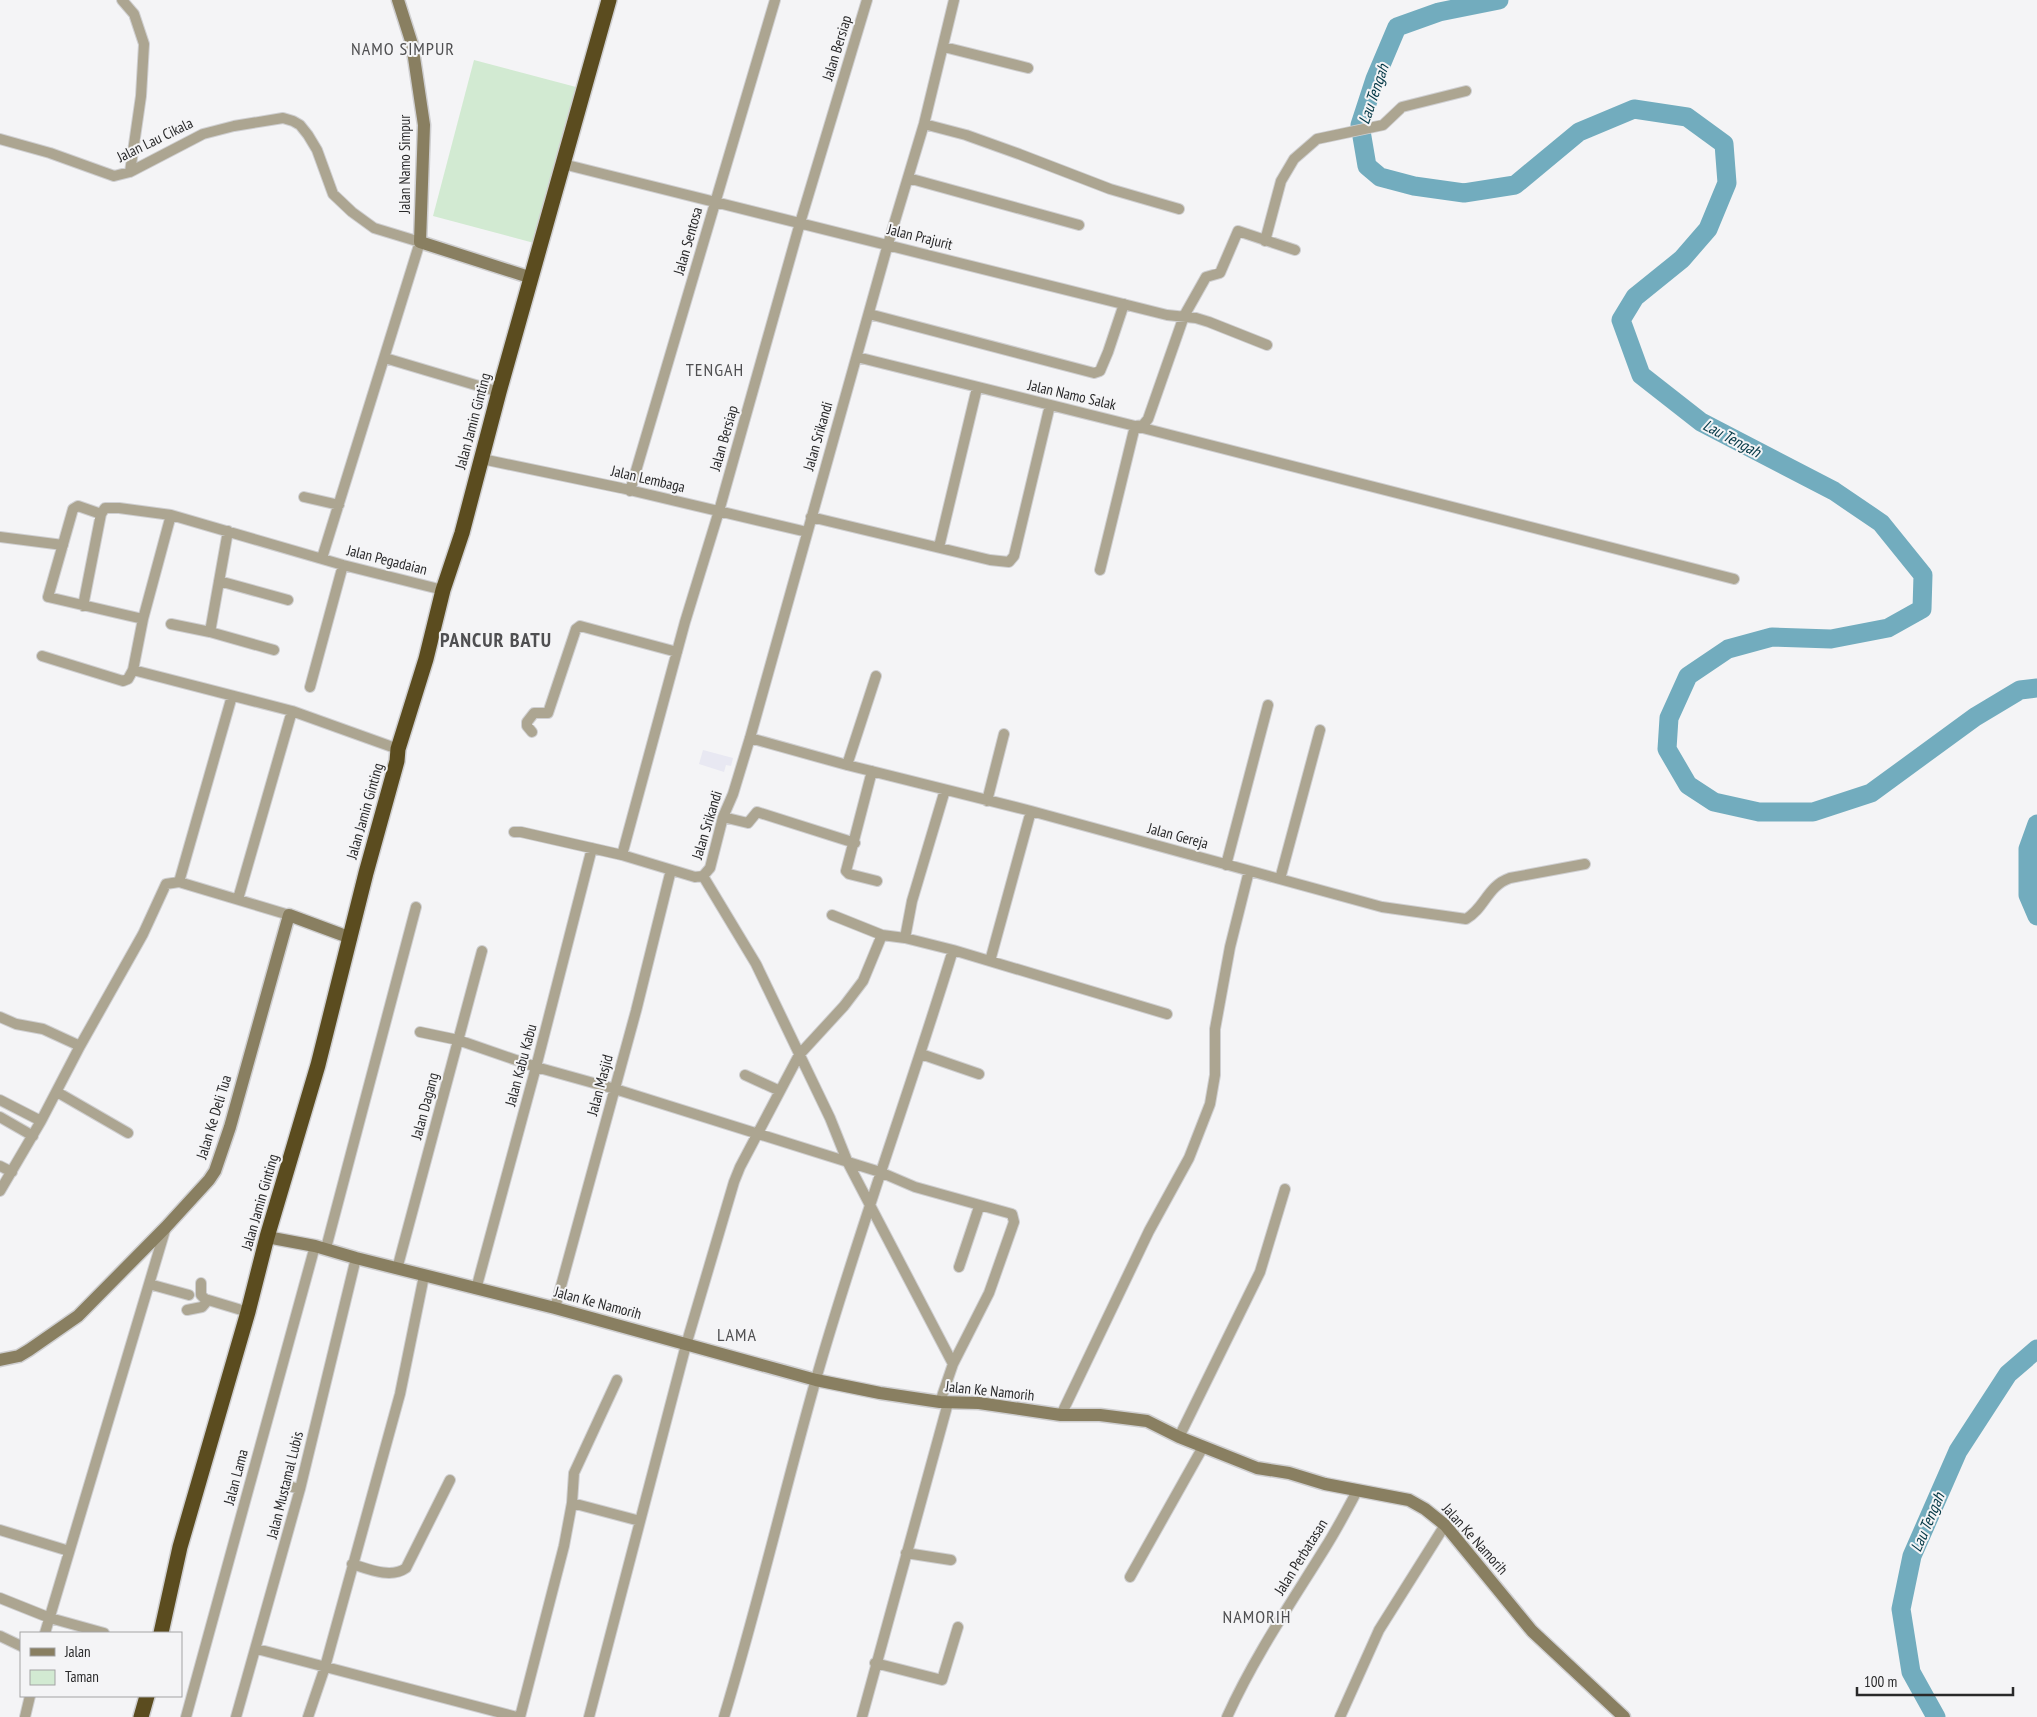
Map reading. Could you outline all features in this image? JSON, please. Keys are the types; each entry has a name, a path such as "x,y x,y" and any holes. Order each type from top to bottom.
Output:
{"highway":[{"name":"Jalan Jamin Ginting","path":"161,1632 180,1546 248,1312 267,1237 318,1065 366,873 397,761 398,749 426,658 443,590 462,532 499,392 609,0"},
{"path":"141,1717 147,1697"}],"street":[{"path":"122,0 134,14 144,44 141,96 130,172"},
{"name":"Jalan Namo Simpur","path":"398,0 412,44 424,125 420,242"},
{"name":"Jalan Sentosa","path":"630,490 775,0"},
{"name":"Jalan Bersiap","path":"622,855 677,652 719,511 800,223 867,0"},
{"name":"Jalan Srikandi","path":"703,876 710,868 723,817 733,794 750,738 888,244 924,124 954,0"},
{"path":"944,47 1028,68"},
{"path":"1265,240 1281,181 1294,159 1317,139 1383,125 1402,107 1466,91"},
{"name":"Jalan Lau Cikala","path":"0,139 50,152 114,176 130,172 203,134 234,126 283,118 300,125 314,143 330,190 339,200 374,228 532,278"},
{"path":"924,124 966,135 1110,189 1179,209"},
{"name":"Jalan Prajurit","path":"563,164 1167,315 1184,316 1209,322 1267,345"},
{"path":"908,178 1079,225"},
{"path":"1100,570 1135,426 1143,426 1148,419 1184,316 1206,277 1220,273 1238,231 1295,250"},
{"path":"322,558 420,242"},
{"path":"869,314 1094,373 1100,371 1106,358 1124,304"},
{"name":"Jalan Namo Salak","path":"857,357 1734,579"},
{"path":"385,358 499,392"},
{"path":"939,547 977,388"},
{"path":"811,516 990,560 1009,562 1014,556 1050,405"},
{"name":"Jalan Lembaga","path":"482,459 630,490 807,532"},
{"path":"304,497 339,505"},
{"path":"83,606 101,514 75,506 48,597 83,606 143,619"},
{"name":"Jalan Pegadaian","path":"101,514 105,508 119,508 171,515 343,564 443,590"},
{"path":"42,656 123,681 128,679 133,670 143,619 171,515"},
{"path":"210,632 228,531"},
{"path":"0,537 63,545"},
{"path":"310,687 343,564"},
{"path":"219,581 288,600"},
{"path":"171,624 210,632 274,650"},
{"path":"532,732 527,726 527,722 534,713 548,713 576,629 580,626 677,652"},
{"path":"133,670 292,711 398,749"},
{"path":"847,765 876,676"},
{"path":"179,882 232,696"},
{"path":"1226,864 1268,705"},
{"path":"238,899 292,711"},
{"path":"1280,879 1320,730"},
{"path":"987,801 1004,734"},
{"name":"Jalan Gereja","path":"750,738 847,765 1031,811 1382,907 1466,919 1474,914 1488,893 1501,881 1585,864"},
{"path":"872,771 855,843 846,871 848,874 877,881"},
{"path":"905,938 912,901 945,790"},
{"path":"990,960 1031,811"},
{"path":"723,817 748,823 757,812 855,843"},
{"path":"514,832 622,855 694,877 703,876 756,964 830,1118 848,1163 953,1364"},
{"name":"Jalan Kabu Kabu","path":"476,1289 536,1067 592,848"},
{"name":"Jalan Masjid","path":"555,1308 615,1089 671,870"},
{"path":"1061,1415 1149,1231 1189,1158 1210,1104 1215,1075 1216,1029 1230,947 1249,871"},
{"path":"0,1191 41,1121 80,1046 143,934 166,884 179,882 238,899 289,914 351,938"},
{"name":"Jalan Lama","path":"186,1717 416,907"},
{"name":"Jalan Ke Deli Tua","path":"0,1360 19,1356 78,1316 166,1227 209,1180 230,1127 289,914"},
{"path":"832,915 882,935 905,938 990,960 1167,1014"},
{"path":"589,1717 686,1345 734,1182 799,1055 844,1006 863,981 882,935"},
{"path":"724,1717 742,1657 816,1380 880,1172 921,1054 953,950"},
{"name":"Jalan Dagang","path":"397,1269 482,951"},
{"path":"0,1017 16,1024 43,1030 80,1046"},
{"path":"420,1032 458,1040 536,1067 615,1089 880,1172 915,1188 979,1207 1010,1213 1014,1216 1014,1222 989,1293 953,1364 862,1717"},
{"path":"921,1054 979,1074"},
{"path":"745,1075 780,1091"},
{"path":"57,1092 128,1133"},
{"path":"0,1100 41,1121"},
{"path":"0,1118 32,1136"},
{"path":"0,1166 12,1172"},
{"path":"1179,1437 1260,1272 1285,1189"},
{"path":"959,1267 979,1207"},
{"path":"45,1632 166,1227"},
{"name":"Jalan Ke Namorih","path":"267,1237 321,1247 397,1269 555,1308 816,1380 909,1399 979,1403 1061,1415 1100,1415 1147,1421 1179,1437 1257,1468 1289,1473 1357,1491 1408,1500 1425,1509 1445,1525 1532,1631 1624,1717"},
{"name":"Jalan Mustamal Lubis","path":"236,1717 300,1489 356,1258"},
{"path":"308,1717 325,1667 400,1394 424,1276"},
{"path":"201,1283 201,1295 208,1300 248,1312"},
{"path":"149,1284 189,1295"},
{"path":"187,1310 202,1307 208,1300"},
{"path":"256,1649 519,1717 564,1546 576,1467 617,1380"},
{"path":"1130,1577 1203,1447"},
{"path":"352,1564 390,1573 397,1573 406,1568 450,1480"},
{"path":"288,1486 300,1489"},
{"name":"Jalan Perbatasan","path":"1227,1717 1246,1676 1326,1546 1357,1491"},
{"path":"572,1503 640,1521"},
{"path":"1340,1717 1379,1630 1445,1525"},
{"path":"0,1530 69,1551"},
{"path":"906,1552 951,1560"},
{"path":"0,1598 50,1618 100,1632"},
{"path":"875,1663 942,1680 958,1627"},
{"path":"0,1636 20,1646"},
{"path":"26,1717 30,1697"}],"shaded area":[{"path":"703,750 733,758 731,766 726,765 724,772 699,764"}],"green space":[{"path":"474,60 576,87 534,243 433,216"}],"waterway":[{"name":"Lau Tengah","path":"1499,0 1439,12 1397,27 1375,79 1360,125 1367,166 1380,177 1414,186 1464,193 1515,185 1579,132 1634,109 1687,117 1724,144 1727,183 1708,229 1682,259 1635,297 1621,320 1641,375 1701,422 1834,491 1881,523 1923,575 1922,609 1888,628 1831,639 1772,637 1728,649 1688,676 1669,718 1667,749 1688,785 1714,802 1759,812 1813,812 1871,793 1975,717 2020,690 2037,688"},
{"name":"Lau Tengah","path":"2037,824 2028,849 2028,895 2037,916"},
{"name":"Lau Tengah","path":"1936,1717 1911,1672 1901,1609 1912,1556 1958,1451 2008,1374 2037,1349"}],"district":[{"name":"NAMO SIMPUR","path":"403,49"},
{"name":"TENGAH","path":"715,370"},
{"name":"PANCUR BATU","path":"496,640"},
{"name":"LAMA","path":"737,1335"},
{"name":"NAMORIH","path":"1257,1617"}]}
